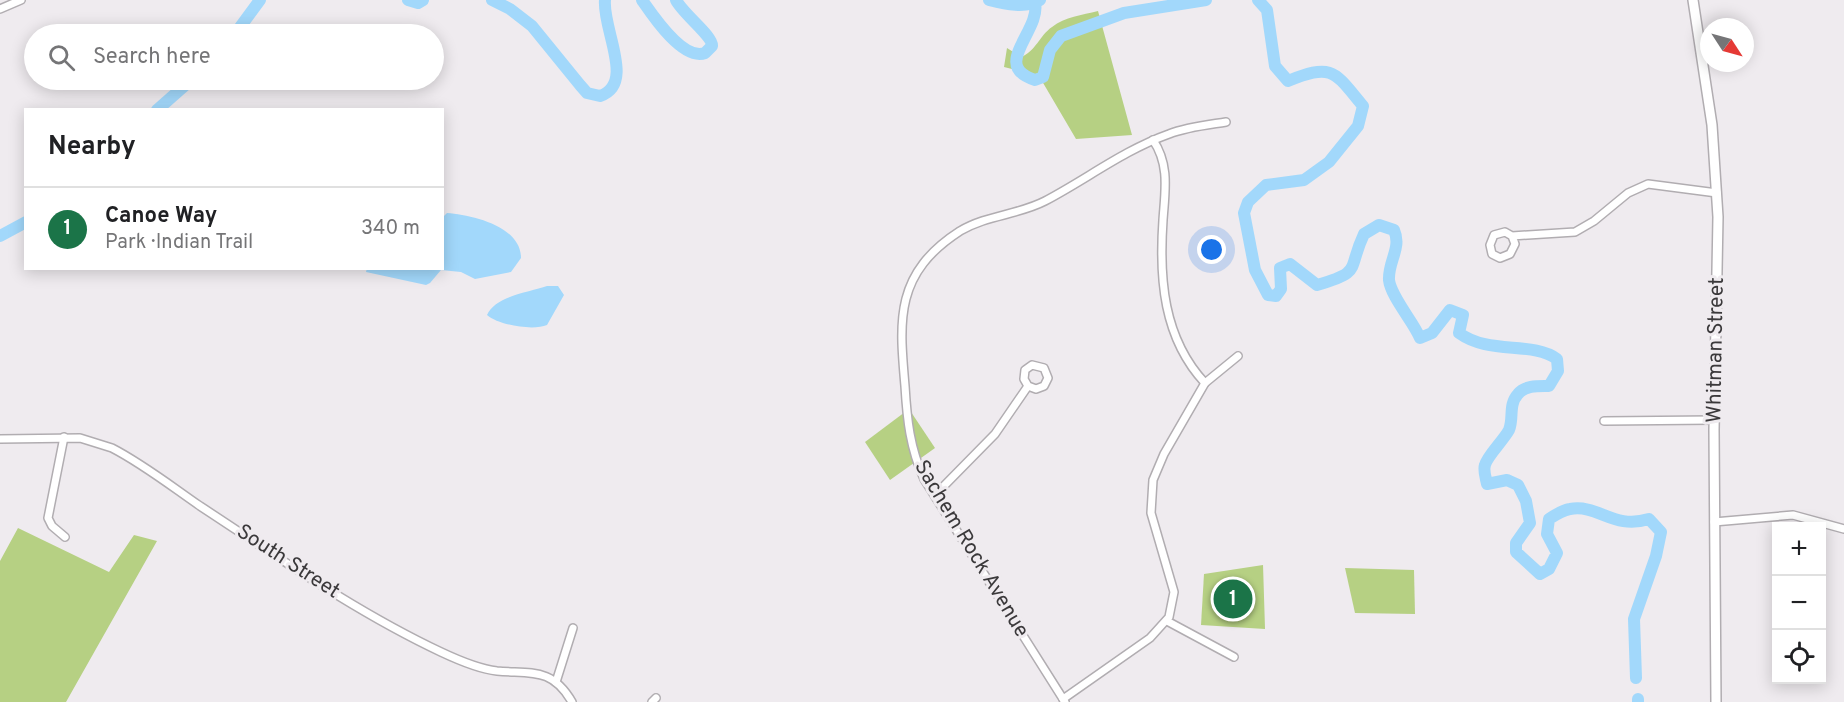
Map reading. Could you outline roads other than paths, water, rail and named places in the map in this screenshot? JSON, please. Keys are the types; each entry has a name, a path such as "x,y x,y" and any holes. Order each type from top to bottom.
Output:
{"main road":[{"name":"Whitman Street","path":"1693,0 1712,125 1717,193 1714,420 1716,702"}],"street":[{"path":"0,9 21,0"},
{"name":"Sachem Rock Avenue","path":"1064,700 921,471 910,442 900,321 904,300 919,271 940,246 969,226 1038,204 1108,162 1153,140 1182,130 1226,122"},
{"path":"1153,140 1165,165 1162,278 1167,312 1184,356 1205,383"},
{"path":"1512,236 1575,232 1602,215 1628,194 1648,184 1717,193"},
{"path":"1064,700 1134,650 1167,621 1173,608 1174,592 1154,523 1151,489 1164,454 1205,383 1238,356"},
{"path":"935,495 994,434 1028,386"},
{"path":"1604,421 1714,420"},
{"path":"64,437 48,518 51,526 65,537"},
{"name":"South Street","path":"0,439 64,437 88,439 120,452 358,607 432,648 483,667 532,672 556,681"},
{"path":"1714,522 1793,515 1844,529"},
{"path":"1167,621 1234,657"},
{"path":"572,702 556,681 573,628"}],"water":[{"path":"447,213 469,216 504,230 519,247 521,258 511,272 475,279 461,272 441,270 444,270 444,216"},
{"path":"366,270 441,270 426,285 366,272"},
{"path":"547,286 558,286 564,295 547,325 541,327 516,326 499,322 487,315 497,303 505,299"}],"waterway":[{"path":"242,24 260,0"},
{"path":"408,0 418,3 423,0"},
{"path":"492,0 510,9 532,26 587,93 600,96 610,90 616,80 617,68 605,12 605,0"},
{"path":"642,0 669,36 678,44 696,54 705,53 712,46 711,42 676,0"},
{"path":"989,0 1022,5 1040,0"},
{"path":"1035,3 1035,14 1017,57 1017,66 1022,74 1035,80 1043,77 1050,50 1061,36 1124,13 1206,0"},
{"path":"1258,0 1267,10 1275,66 1288,81 1315,72 1332,74 1363,106 1358,126 1329,162 1304,180 1266,185 1248,202 1244,213 1255,270 1268,295 1276,296 1281,289 1280,268 1290,264 1317,285 1348,273 1364,234 1379,225 1394,230 1396,249 1390,267 1389,280 1394,294 1420,338 1432,333 1450,310 1463,315 1459,333 1471,340 1483,344 1535,350 1557,359 1558,371 1549,386 1528,388 1521,391 1515,398 1509,430 1489,457 1484,472 1487,484 1507,480 1518,485 1526,501 1530,523 1516,543 1516,552 1540,574 1549,569 1557,553 1547,534 1549,519 1565,510 1580,508 1626,521 1636,522 1649,519 1661,532 1656,556 1634,619 1636,678"},
{"path":"159,108 180,90"},
{"path":"0,236 24,223"}],"place":[{"name":"Canoe Way","path":"1233,599"}]}
